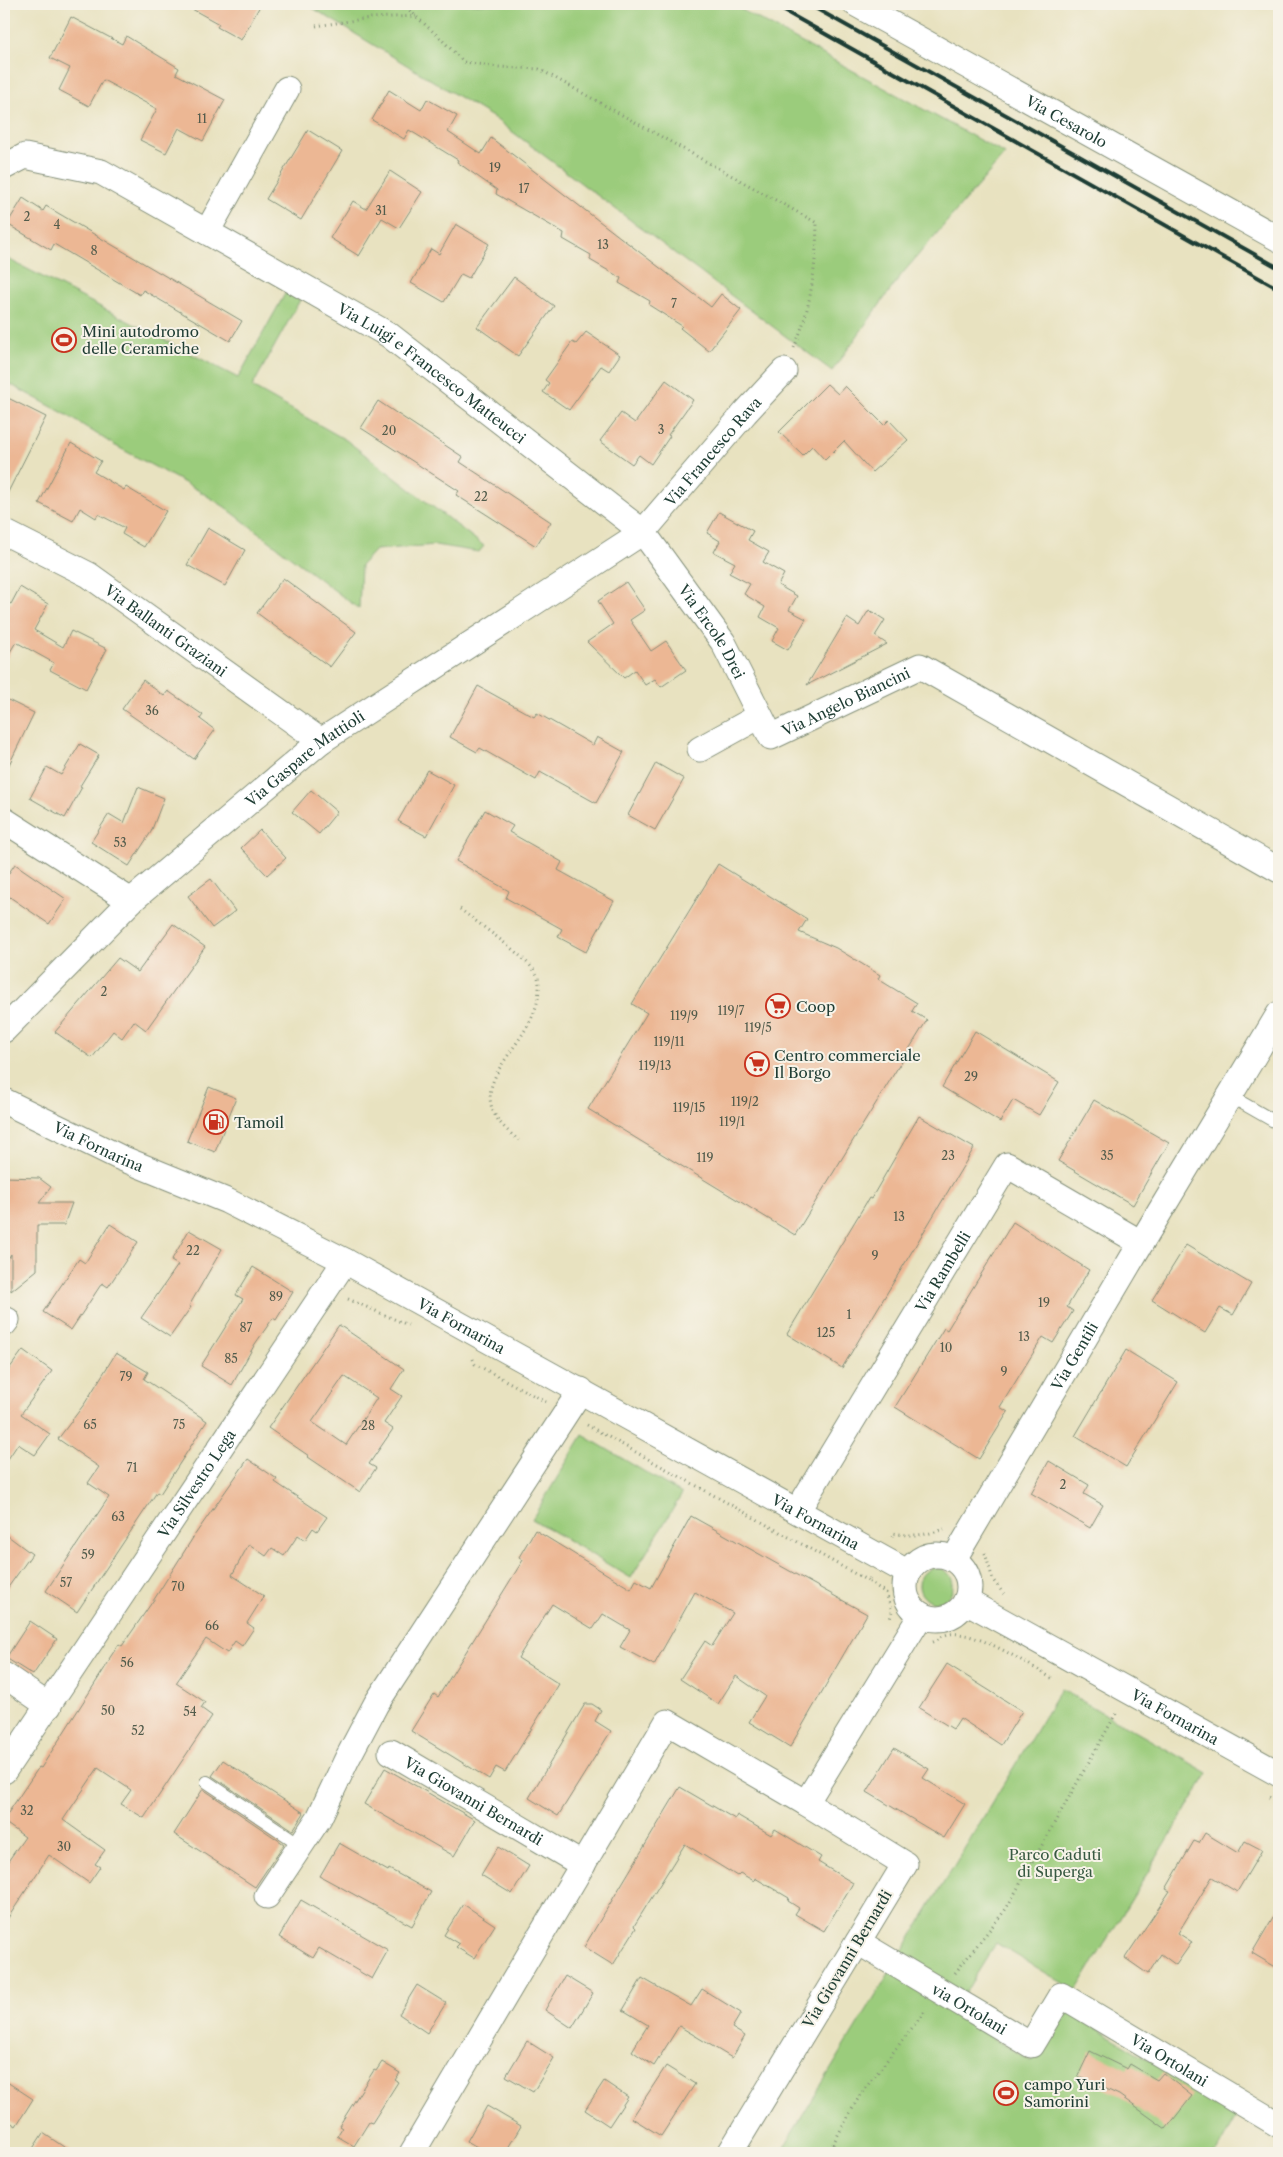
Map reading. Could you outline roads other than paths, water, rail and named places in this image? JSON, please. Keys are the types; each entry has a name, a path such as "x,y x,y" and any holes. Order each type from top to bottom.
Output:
{"street":[{"name":"Via Cesarolo","path":"856,4 1279,239"},
{"path":"207,232 288,89"},
{"name":"Via Luigi e Francesco Matteucci","path":"4,167 25,156 101,172 389,335 644,532"},
{"name":"Via Francesco Rava","path":"644,532 745,412 784,371"},
{"name":"Via Ballanti Graziani","path":"4,532 89,575 321,741"},
{"name":"Via Ercole Drei","path":"644,532 723,642 765,727"},
{"name":"Via Gaspare Mattioli","path":"4,1030 131,901 321,741 644,532"},
{"name":"Via Angelo Biancini","path":"700,749 765,727 920,666 1279,870"},
{"path":"4,820 131,901"},
{"name":"Via Gentili","path":"954,1559 1279,1014"},
{"name":"Via Fornarina","path":"4,1101 119,1157 227,1201 345,1261 908,1572"},
{"name":"Via Rambelli","path":"798,1510 1007,1166 1141,1243"},
{"name":"Via Silvestro Lega","path":"4,1771 345,1261"},
{"path":"267,1896 319,1818 376,1704 580,1390"},
{"path":"806,1803 916,1623 913,1610 906,1596 904,1581 908,1572 923,1557 933,1554 944,1555 954,1559 966,1573 969,1592 966,1601 960,1610 941,1619 916,1623"},
{"name":"Via Fornarina","path":"966,1601 1279,1774"},
{"path":"4,1675 49,1706"},
{"name":"Via Giovanni Bernardi","path":"412,2153 667,1722 806,1803 904,1864 730,2153"},
{"name":"Via Giovanni Bernardi","path":"391,1752 583,1865"},
{"name":"via Ortolani","path":"858,1942 1031,2045 1061,1995"},
{"name":"Via Ortolani","path":"1061,1995 1279,2125"}],"lane":[{"path":"1230,1096 1279,1124"},
{"path":"206,1782 301,1845"}],"railway":[{"path":"772,4 1279,289"},
{"path":"808,4 1279,268"}],"place":[{"name":"Mini autodromo delle Ceramiche","path":"64,340"},
{"name":"Coop","path":"778,1006"},
{"name":"Centro commerciale Il Borgo","path":"757,1064"},
{"name":"Tamoil","path":"216,1122"},
{"name":"campo Yuri Samorini","path":"1006,2093"}],"park label":[{"name":"Parco Caduti di Superga","path":"1055,1862"}]}
